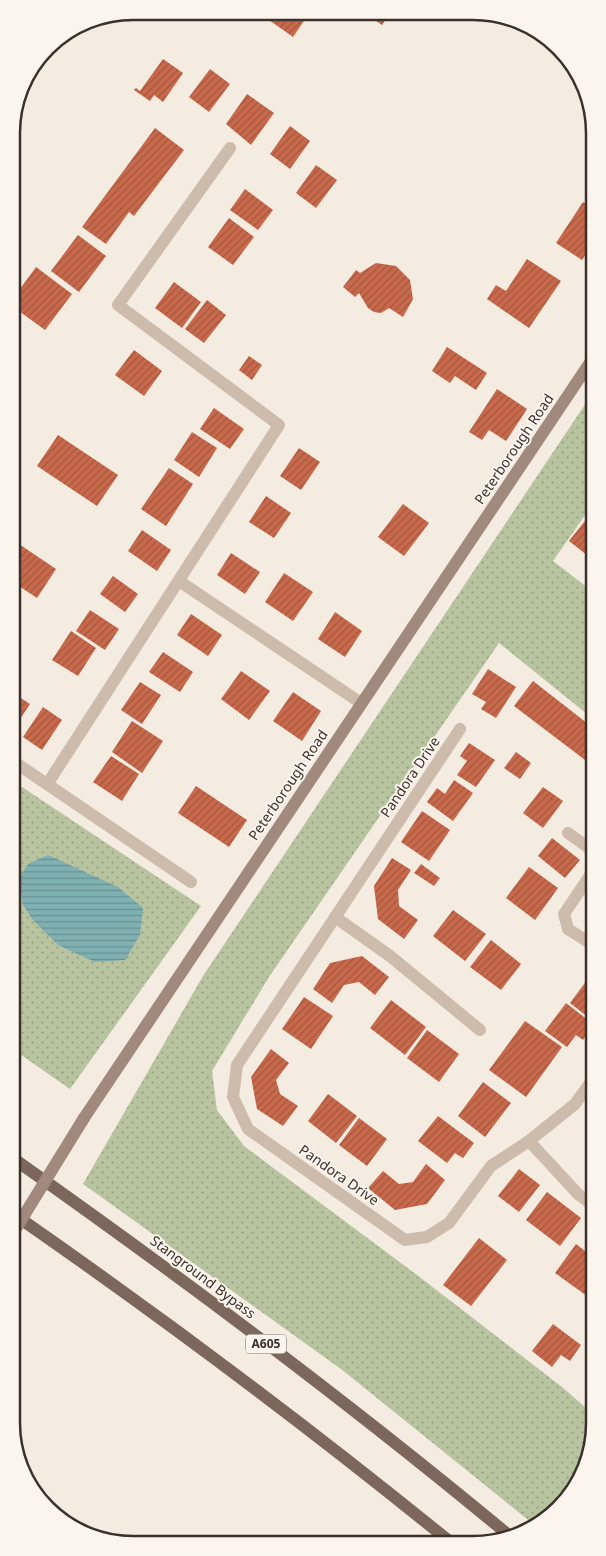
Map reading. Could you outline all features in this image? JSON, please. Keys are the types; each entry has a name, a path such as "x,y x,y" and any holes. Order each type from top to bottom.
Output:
{"main road":[{"name":"Peterborough Road","path":"20,1222 84,1118 586,368"},
{"name":"Stanground Bypass","path":"20,1163 143,1250 392,1441 505,1531"},
{"path":"20,1218 108,1280 280,1409 443,1536"}],"street":[{"path":"48,783 279,425 118,305 230,148"},
{"path":"179,581 361,703"},
{"name":"Pandora Drive","path":"460,729 237,1065 233,1097 248,1129 405,1240 427,1237 449,1223 491,1166 529,1141 575,1104 586,1090"},
{"path":"20,765 192,882"},
{"path":"568,833 586,846"},
{"path":"586,881 564,914 568,929 586,941"},
{"path":"335,917 390,956 480,1030"},
{"path":"529,1141 578,1194 586,1200"}],"green space":[{"path":"586,403 586,514 553,561 586,586 586,713 499,643 269,977 212,1071 217,1110 244,1146 417,1275 562,1387 586,1408 584,1445 574,1473 567,1486 553,1503 529,1521 341,1369 83,1184 203,976"},
{"path":"20,786 201,906 70,1089 20,1054"}],"water":[{"path":"48,855 118,887 143,908 140,935 125,960 95,962 58,945 33,920 23,905 20,876 28,864"}],"building":[{"path":"269,20 305,20 293,37"},
{"path":"374,20 385,20 382,25"},
{"path":"163,59 183,73 163,102 154,95 150,101 134,90 136,88 140,91"},
{"path":"210,69 230,84 209,112 189,97"},
{"path":"247,94 274,113 251,145 226,124"},
{"path":"290,126 310,141 290,169 270,154"},
{"path":"155,128 184,150 134,216 129,212 106,244 82,227"},
{"path":"316,165 337,180 316,208 296,193"},
{"path":"245,189 273,210 258,230 230,210"},
{"path":"583,202 586,204 586,254 582,260 556,243"},
{"path":"229,218 254,237 233,265 208,247"},
{"path":"78,235 106,256 79,292 51,271"},
{"path":"527,259 561,281 529,328 487,299 496,285 506,291"},
{"path":"376,263 396,266 410,280 413,299 403,317 389,308 381,313 374,312 368,308 359,293 355,297 343,287 356,270 360,273"},
{"path":"36,267 72,294 45,330 20,312 20,289"},
{"path":"174,282 201,302 182,328 155,308"},
{"path":"207,300 226,315 204,343 185,329"},
{"path":"447,347 487,373 476,390 455,376 450,383 432,371"},
{"path":"134,350 162,371 144,396 115,375"},
{"path":"249,356 262,365 252,380 239,370"},
{"path":"497,389 527,409 506,441 489,430 482,440 469,432"},
{"path":"214,408 244,429 230,449 200,429"},
{"path":"192,432 217,448 199,477 174,460"},
{"path":"58,435 118,475 97,506 37,466"},
{"path":"299,448 320,462 301,490 280,476"},
{"path":"169,468 193,484 166,526 141,509"},
{"path":"266,496 291,513 274,538 249,522"},
{"path":"403,504 429,523 404,556 378,537"},
{"path":"586,520 586,554 569,541"},
{"path":"142,530 171,550 157,571 128,551"},
{"path":"20,545 56,569 37,598 20,587"},
{"path":"231,553 260,572 245,594 217,575"},
{"path":"284,573 313,592 293,621 265,602"},
{"path":"113,576 138,594 125,612 100,594"},
{"path":"90,610 119,629 105,650 76,631"},
{"path":"335,612 362,631 345,657 318,639"},
{"path":"191,614 222,635 208,656 177,635"},
{"path":"71,631 96,648 78,676 52,660"},
{"path":"163,652 193,672 180,692 149,672"},
{"path":"488,669 516,687 496,718 481,709 486,702 472,694"},
{"path":"241,671 270,691 249,720 221,699"},
{"path":"533,681 586,722 586,761 514,706"},
{"path":"140,682 161,695 142,724 121,710"},
{"path":"293,692 321,711 302,741 273,721"},
{"path":"20,698 30,704 20,719"},
{"path":"43,707 62,720 42,750 23,737"},
{"path":"132,721 163,741 142,773 112,752"},
{"path":"469,743 495,760 476,787 457,775 467,761 460,756"},
{"path":"516,752 531,763 520,779 504,768"},
{"path":"111,756 139,774 122,801 93,782"},
{"path":"454,780 473,793 453,821 427,802 437,788 445,794"},
{"path":"196,786 247,820 229,847 178,813"},
{"path":"543,787 563,801 543,828 523,813"},
{"path":"422,811 450,830 429,861 401,842"},
{"path":"552,838 580,860 565,878 538,856"},
{"path":"392,858 411,870 398,890 399,906 418,920 404,939 378,919 374,886"},
{"path":"421,864 440,878 434,886 414,873"},
{"path":"529,867 558,888 535,920 506,898"},
{"path":"453,910 486,934 465,961 433,936"},
{"path":"491,940 521,964 501,990 470,967"},
{"path":"362,956 389,977 375,995 359,982 344,985 332,1003 313,989 330,963"},
{"path":"586,981 586,1016 570,1003"},
{"path":"304,997 333,1016 311,1049 282,1029"},
{"path":"391,1000 426,1027 405,1055 370,1028"},
{"path":"566,1003 586,1019 586,1035 583,1040 576,1035 567,1047 545,1031"},
{"path":"525,1021 562,1047 526,1097 489,1070"},
{"path":"427,1030 459,1054 439,1082 407,1058"},
{"path":"271,1049 289,1063 276,1080 280,1094 298,1106 283,1126 257,1109 251,1077"},
{"path":"483,1082 511,1103 485,1137 458,1116"},
{"path":"328,1094 357,1116 336,1143 308,1121"},
{"path":"438,1116 474,1143 463,1158 455,1153 447,1163 418,1141"},
{"path":"359,1118 387,1139 367,1166 339,1145"},
{"path":"426,1164 445,1180 427,1204 395,1210 368,1188 383,1171 399,1184 413,1182"},
{"path":"519,1169 540,1185 519,1212 498,1196"},
{"path":"547,1192 581,1218 560,1246 526,1220"},
{"path":"479,1238 507,1260 471,1306 443,1285"},
{"path":"576,1244 586,1252 586,1295 555,1273"},
{"path":"553,1324 581,1345 570,1361 561,1355 552,1367 532,1351"}]}
